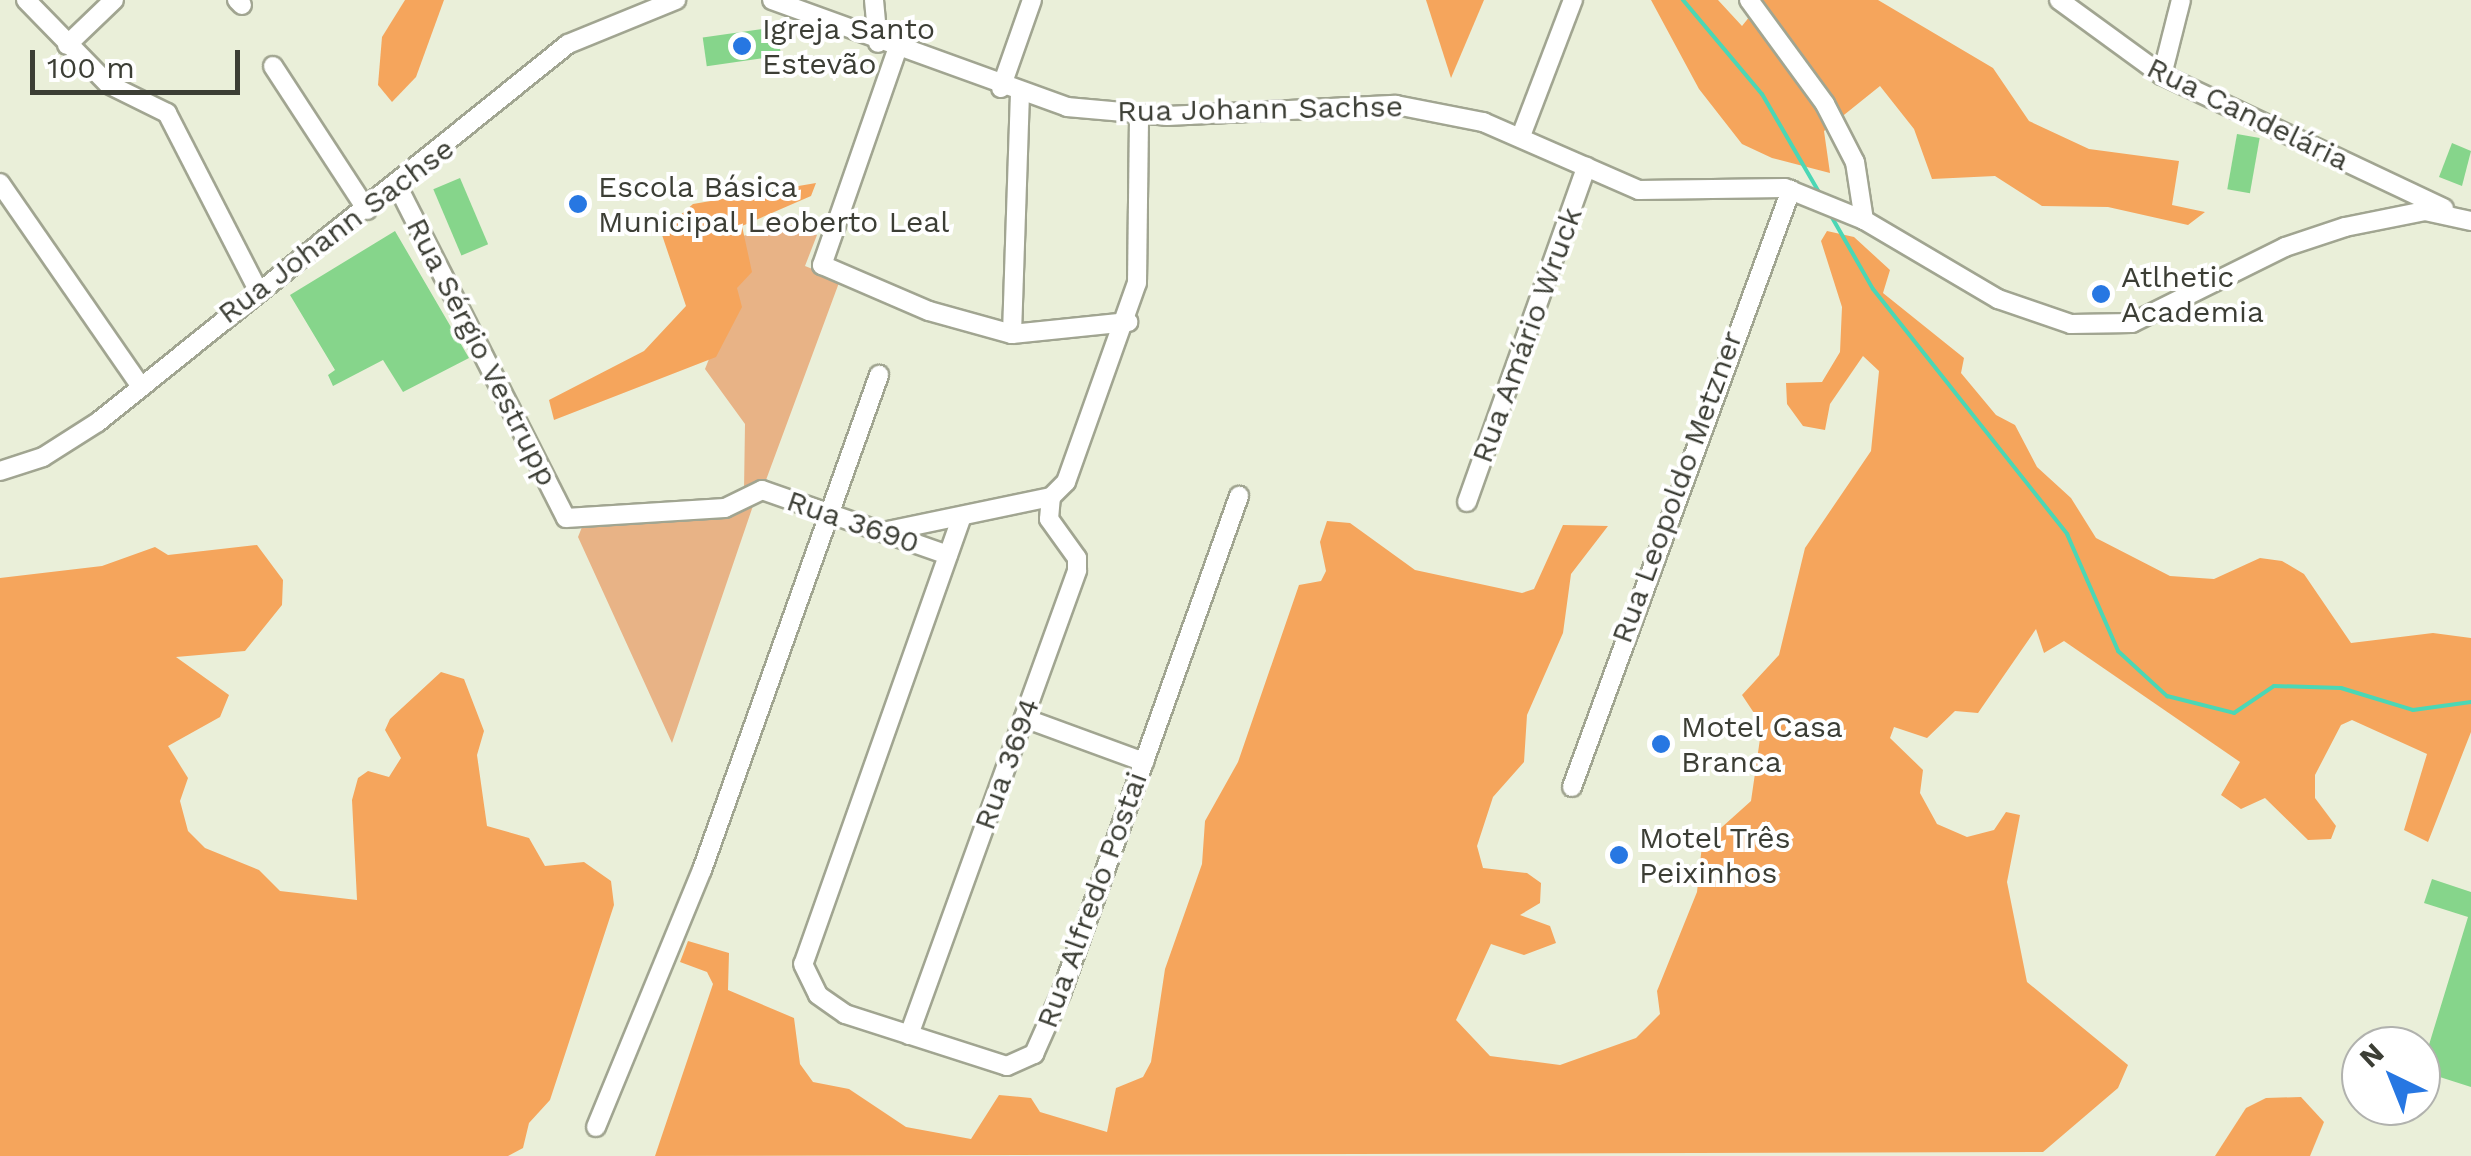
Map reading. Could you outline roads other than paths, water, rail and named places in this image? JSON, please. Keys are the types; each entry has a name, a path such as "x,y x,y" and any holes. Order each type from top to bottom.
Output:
{"street":[{"path":"26,0 108,84 167,113 208,186 223,235 258,290"},
{"path":"67,45 114,0"},
{"name":"Rua Johann Sachse","path":"0,471 43,457 140,387 258,290 398,187 568,44 676,0"},
{"name":"Rua Johann Sachse","path":"772,0 1020,95 1139,114 1396,105 1462,115 1661,194 1764,184 1791,190 1864,220 2018,308 2116,326 2308,238 2448,210"},
{"path":"874,0 878,43"},
{"path":"1001,88 1032,0"},
{"path":"1521,136 1573,0"},
{"path":"1749,0 1826,104 1855,162 1864,220"},
{"name":"Rua Candelária","path":"2058,0 2162,76 2471,220"},
{"path":"2162,76 2181,0"},
{"path":"897,50 820,260 930,311 1012,334 1128,322"},
{"path":"273,66 367,210"},
{"path":"1012,334 1020,95"},
{"path":"882,532 1050,498 1066,482 1128,322 1142,241 1139,114"},
{"name":"Rua Amário Wruck","path":"1467,502 1586,167"},
{"path":"0,183 140,387"},
{"name":"Rua Sérgio Vestrupp","path":"398,187 566,518 725,508 758,490"},
{"name":"Rua Leopoldo Metzner","path":"1572,787 1791,190"},
{"path":"596,1127 702,870 826,512 879,376"},
{"name":"Rua 3690","path":"758,490 948,555"},
{"name":"Rua Alfredo Postai","path":"962,516 803,948 810,980 830,1006 1006,1066 1034,1054 1240,496"},
{"name":"Rua 3694","path":"909,1035 1077,570 1077,558 1048,519 1050,498"},
{"path":"1024,718 1144,762"}],"waterway":[{"path":"1683,0 1762,94 1820,194"},
{"path":"1830,214 1873,289 2067,534 2118,651 2167,696 2234,713 2274,686 2341,688 2413,710 2471,702"}],"place":[{"name":"Igreja Santo Estevão","path":"742,46"},
{"name":"Escola Básica Municipal Leoberto Leal","path":"578,204"},
{"name":"Atlhetic Academia","path":"2101,294"},
{"name":"Motel Casa Branca","path":"1661,744"},
{"name":"Motel Três Peixinhos","path":"1619,855"}]}
